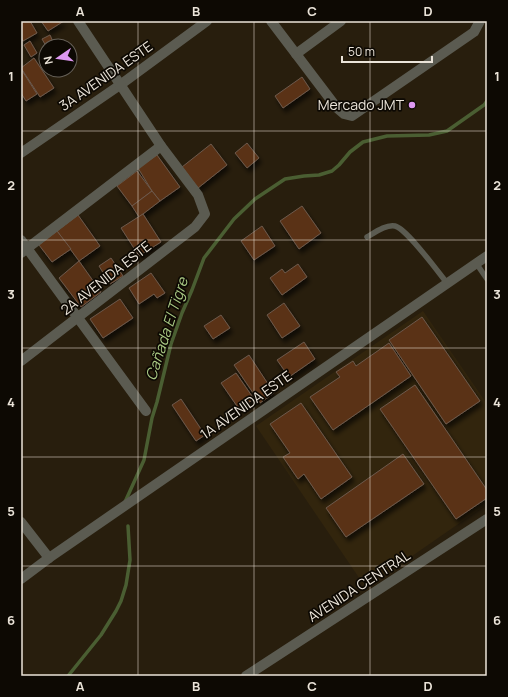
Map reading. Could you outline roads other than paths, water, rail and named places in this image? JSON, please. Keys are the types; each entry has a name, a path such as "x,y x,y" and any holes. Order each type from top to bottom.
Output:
{"street":[{"path":"78,21 161,146 23,247 78,318 146,411"},
{"name":"3A AVENIDA ESTE","path":"21,153 120,85 207,21"},
{"path":"271,21 337,108 344,114 352,116 474,32 480,21"},
{"path":"296,54 341,21"},
{"name":"2A AVENIDA ESTE","path":"21,361 195,227 205,214 198,195 161,146"},
{"name":"1A AVENIDA ESTE","path":"21,579 49,558 487,256"},
{"name":"AVENIDA CENTRAL","path":"246,676 487,519"},
{"path":"21,522 49,558"}],"lane":[{"path":"367,237 387,226 395,226 406,234 447,283"},
{"path":"476,263 487,279"}],"waterway":[{"name":"Cañada El Tigre","path":"125,502 144,460 152,418 171,344 182,313 204,258 234,219 255,199 285,179 319,175 332,171 350,152 363,142 387,136 429,135 447,131 484,105 487,101"},
{"name":"Cañada El Tigre","path":"68,676 101,635 121,601 126,585 130,560 128,526"}],"place":[{"name":"Mercado JMT","path":"412,105"}]}
